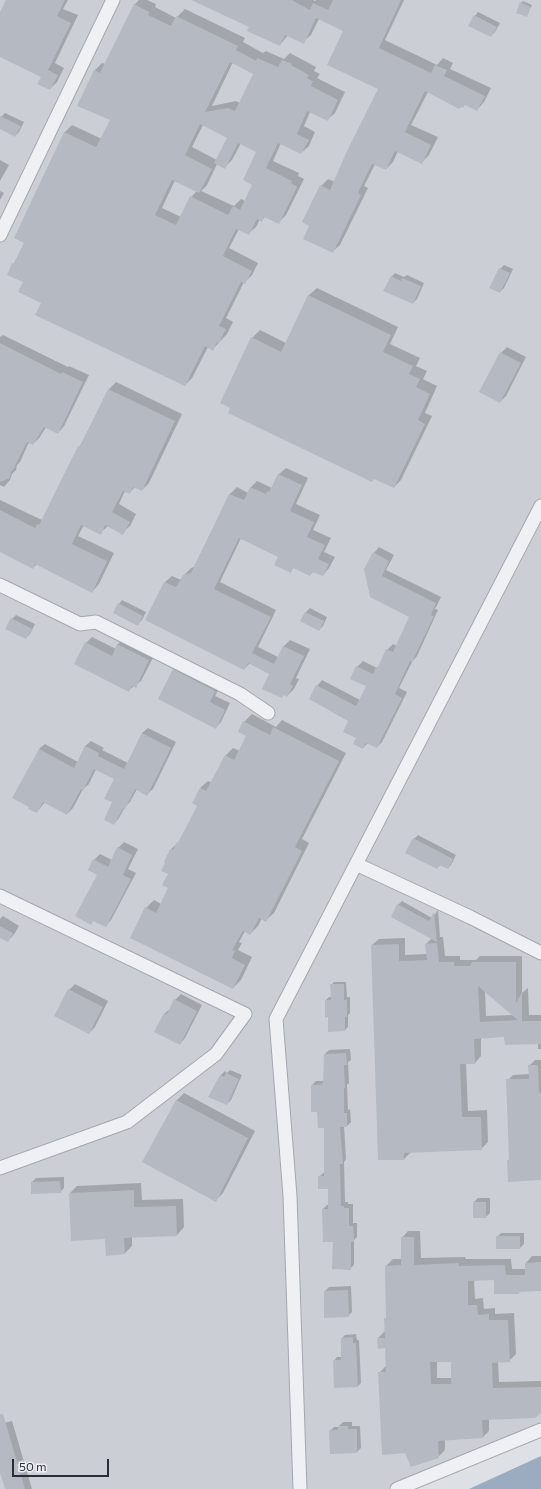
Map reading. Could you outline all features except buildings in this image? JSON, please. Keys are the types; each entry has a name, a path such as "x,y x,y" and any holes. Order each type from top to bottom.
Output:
{"lane":[{"path":"0,236 113,0"},
{"path":"300,1489 290,1196 276,1019 541,506"},
{"path":"0,585 80,624 96,622 240,694 268,713"},
{"path":"356,864 470,917 541,953"},
{"path":"0,896 245,1014 216,1054 127,1122 0,1168"},
{"path":"397,1489 541,1430"}],"shaded area":[{"path":"0,0 541,0 541,1438 415,1489 0,1489"}],"water":[{"path":"541,1456 541,1489 469,1489"}]}
